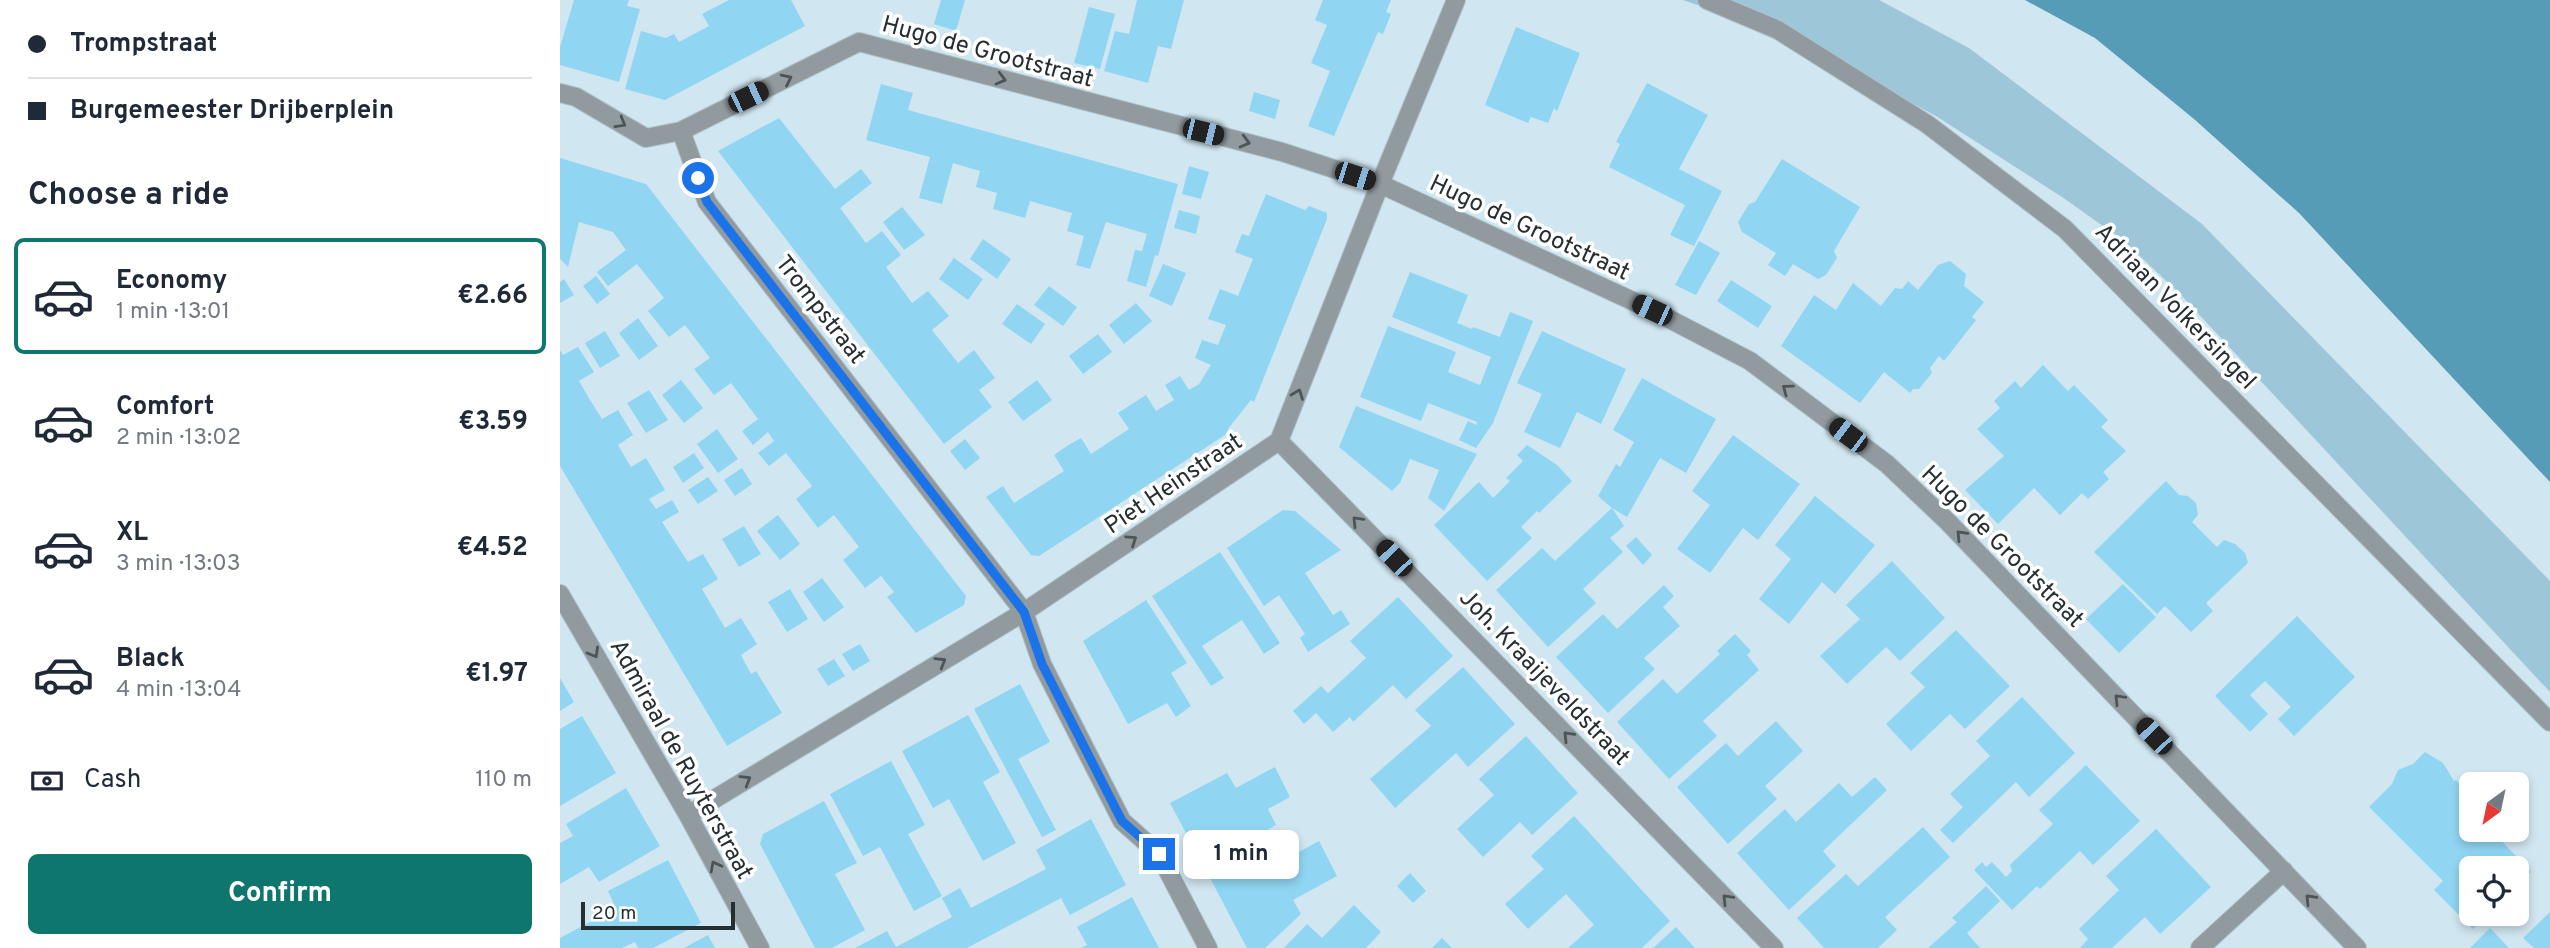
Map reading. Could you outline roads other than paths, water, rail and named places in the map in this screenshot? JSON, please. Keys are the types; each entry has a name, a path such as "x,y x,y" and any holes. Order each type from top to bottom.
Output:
{"street":[{"name":"Piet Heinstraat","path":"688,815 1024,612 1279,442 1380,184 1456,0"},
{"name":"Adriaan Volkersingel","path":"1707,0 1778,30 1927,124 2065,229 2550,722"},
{"name":"Hugo de Grootstraat","path":"681,131 859,42 1282,152 1380,184 1652,310 1750,361 1887,464 1958,532 2357,948"},
{"path":"560,93 576,97 646,138 681,131"},
{"name":"Trompstraat","path":"681,131 707,202 1024,612 1042,664 1122,821 1159,854 1208,948"},
{"name":"Joh. Kraaijeveldstraat","path":"1279,442 1774,948"},
{"name":"Admiraal de Ruyterstraat","path":"560,594 688,815 760,948"},
{"path":"2200,948 2284,871"}]}
